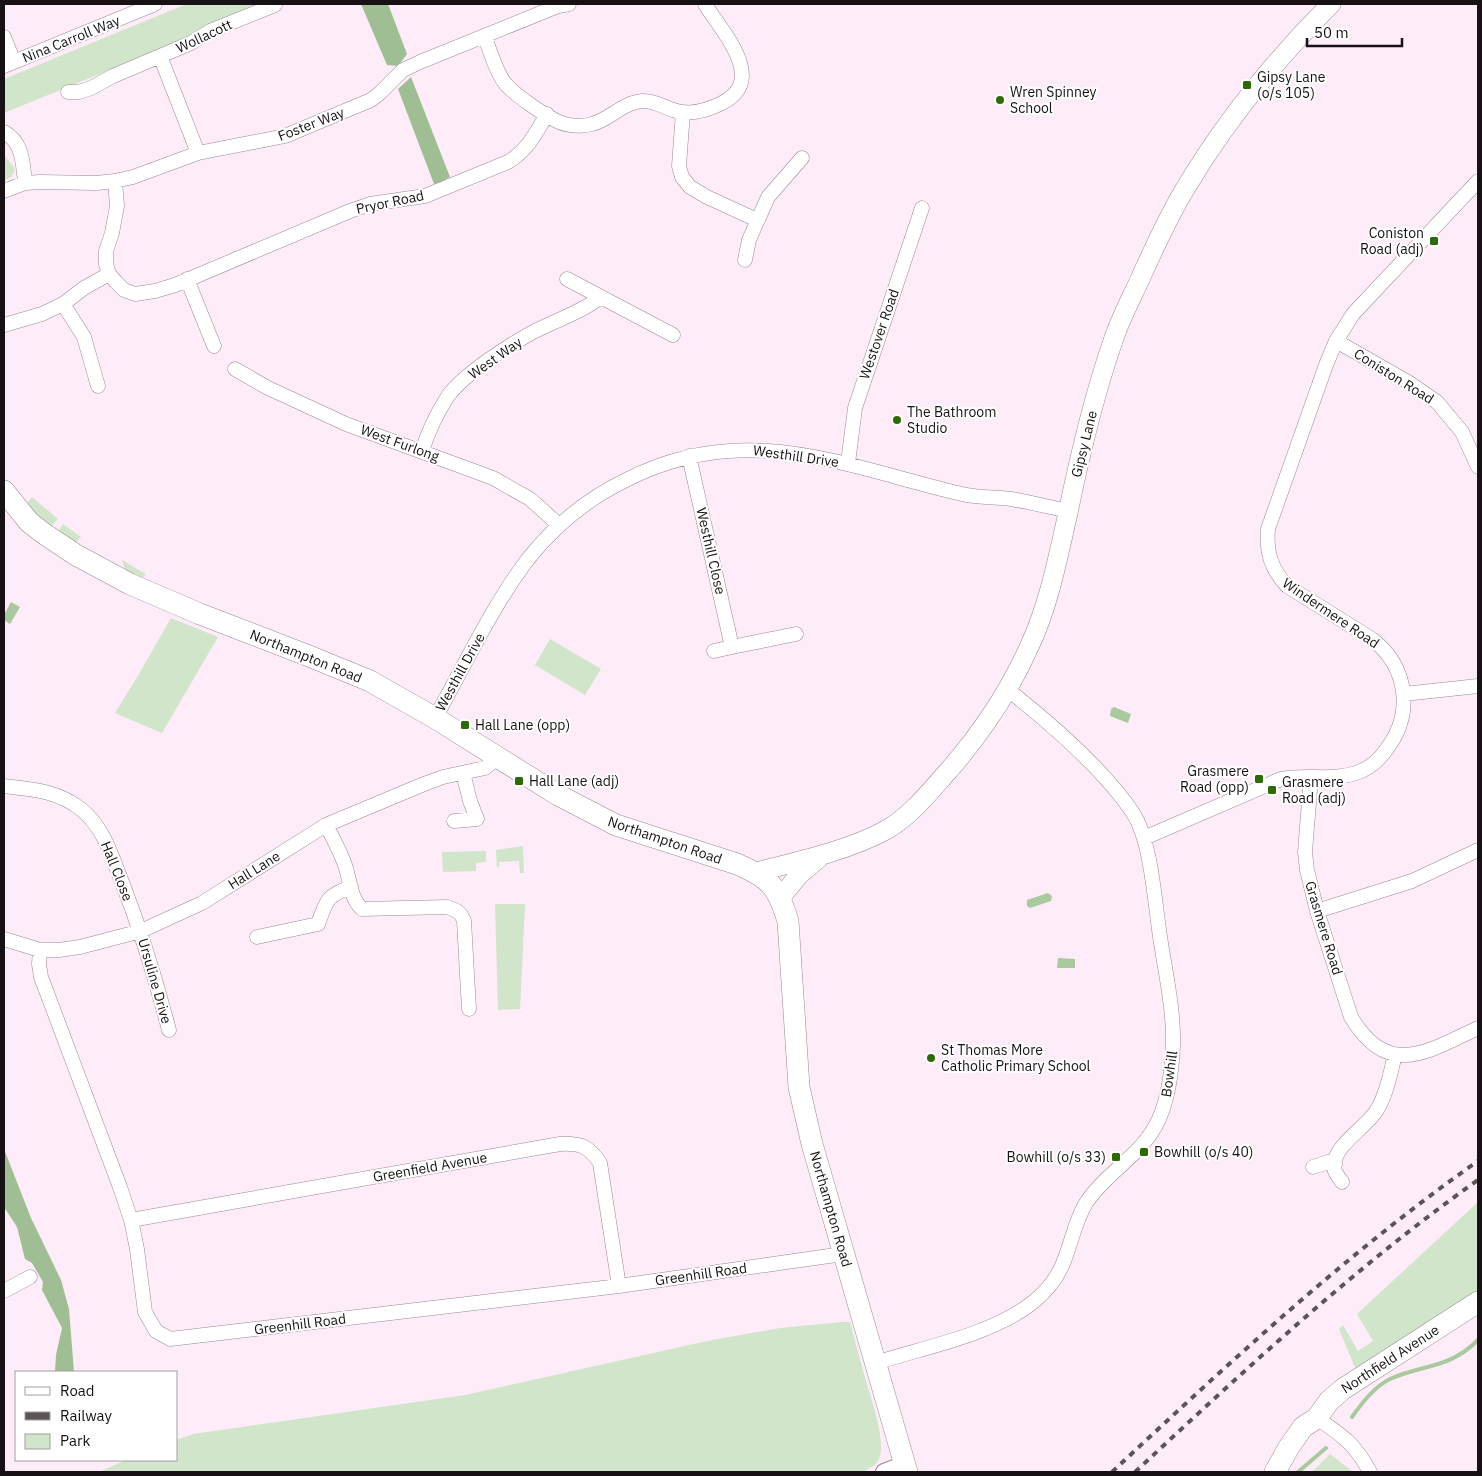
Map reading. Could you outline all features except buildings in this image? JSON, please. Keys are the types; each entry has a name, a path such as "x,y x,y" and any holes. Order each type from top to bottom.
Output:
{"main road":[{"name":"Gipsy Lane","path":"756,872 824,854 887,829 904,817 938,783 966,750 992,714 1030,645 1044,605 1062,542 1089,421 1114,336 1152,252 1184,191 1225,127 1282,58 1331,4"},
{"name":"Northampton Road","path":"4,491 29,522 43,533 76,555 130,584 200,614 370,681 435,718 564,798 616,825 737,864 756,872 770,882 781,897 788,921 799,1087 812,1144 906,1468"},
{"name":"Gipsy Lane","path":"781,897 797,877 824,854"},
{"name":"Northfield Avenue","path":"1276,1472 1289,1447 1304,1427 1324,1423 1329,1401 1343,1389 1478,1302"}],"street":[{"name":"Nina Carroll Way","path":"4,37 9,64 155,4"},
{"name":"Foster Way","path":"4,191 24,183 96,183 115,181 132,177 198,153 285,136 370,100 380,94 403,70 558,6 569,4"},
{"path":"484,37 504,82 523,99 560,122 574,125 590,125 605,120 627,104 641,101 652,101 682,112 707,109 725,101 738,88 742,69 736,51 705,4"},
{"name":"Wollacott","path":"68,92 79,92 91,88 113,76 191,43 210,31 275,5"},
{"name":"Wollacott","path":"160,56 198,153"},
{"path":"682,112 679,151 679,166 682,177 690,187 707,197 757,220"},
{"name":"Pryor Road","path":"109,274 124,290 135,294 155,291 350,211 370,204 426,196 508,162 519,155 528,145 547,114"},
{"path":"4,132 10,135 20,150 24,183"},
{"path":"745,260 757,220 768,197 802,158"},
{"path":"4,325 42,314 64,304 84,288 109,274 106,264 106,250 112,233 117,206 115,181"},
{"name":"Windermere Road","path":"1144,838 1266,784 1294,776 1335,777 1357,773 1369,767 1381,757 1398,731 1404,708 1404,694 1394,663 1381,646 1287,586 1279,577 1269,556 1267,544 1268,529 1336,341 1353,314 1478,181"},
{"name":"Westover Road","path":"848,463 855,408 922,208"},
{"path":"187,279 214,346"},
{"path":"567,279 673,335"},
{"name":"West Way","path":"422,451 436,416 449,395 464,379 492,358 533,332 587,308 601,297"},
{"path":"64,304 84,337 98,386"},
{"name":"Coniston Road","path":"1336,341 1408,382 1437,402 1462,432 1478,467"},
{"name":"West Furlong","path":"236,369 266,387 322,413 493,478 530,499 559,525"},
{"name":"Westhill Drive","path":"435,718 512,582 529,558 559,525 588,501 649,468 689,456 731,450 766,450 802,454 848,463 964,495 1011,499 1068,511"},
{"name":"Westhill Close","path":"689,456 732,647"},
{"path":"714,651 796,634"},
{"path":"1404,694 1478,686"},
{"name":"Bowhill","path":"875,1363 990,1327 1032,1303 1043,1293 1064,1262 1076,1222 1086,1202 1136,1151 1158,1122 1168,1089 1173,1042 1168,995 1144,838 1134,814 1096,767 1006,689"},
{"name":"Hall Lane","path":"4,939 40,950 59,950 80,947 141,931 202,902 326,825 443,777 485,768 497,758"},
{"path":"454,821 477,819 463,773"},
{"name":"Grasmere Road","path":"1311,777 1305,852 1307,870 1317,911 1351,1017 1360,1033 1371,1044 1395,1055"},
{"name":"Hall Close","path":"4,786 46,791 67,800 83,811 97,826 106,841 141,931"},
{"path":"326,825 346,866 357,904 362,909 380,910 447,906 458,911 464,921 469,1009"},
{"path":"1317,911 1412,881 1478,850"},
{"path":"257,937 318,924 327,901 339,892 351,887"},
{"name":"Ursuline Drive","path":"141,931 169,1030"},
{"name":"Greenhill Road","path":"40,950 39,964 42,976 131,1220 137,1249 145,1312 156,1331 170,1339 619,1286 843,1254"},
{"path":"1342,1182 1334,1170 1340,1150 1367,1123 1376,1111 1384,1097 1395,1055 1419,1054 1478,1028"},
{"name":"Greenfield Avenue","path":"131,1220 575,1143 586,1148 600,1163 619,1286"},
{"path":"1314,1167 1328,1162 1335,1164"},
{"path":"4,1291 30,1277"},
{"path":"1324,1423 1346,1438 1360,1453 1370,1472"},
{"path":"884,1472 906,1468"}],"green space":[{"path":"187,4 271,4 4,113 4,79"},
{"path":"4,155 15,170 11,177 4,180"},
{"path":"32,497 58,519 49,529 26,505"},
{"path":"63,524 81,537 74,545 56,535"},
{"path":"122,560 146,574 140,581 126,574"},
{"path":"171,618 218,637 162,733 115,713"},
{"path":"550,639 601,669 585,695 535,665"},
{"path":"523,846 524,873 520,873 519,861 499,862 499,867 497,867 496,850"},
{"path":"486,851 486,862 476,863 476,871 443,872 442,852"},
{"path":"495,904 525,904 520,1009 498,1010"},
{"path":"1478,1202 1478,1295 1356,1370 1339,1329 1343,1325 1358,1351 1373,1341 1357,1314"},
{"path":"850,1322 879,1429 881,1453 878,1461 873,1466 863,1472 101,1471 124,1461 178,1461 178,1439 193,1434 465,1395 707,1341 780,1328"},
{"path":"1330,1454 1353,1472 1312,1472"}],"shaded area":[{"path":"361,4 388,4 407,54 398,66 387,65"},
{"path":"411,77 450,177 434,184 398,89"},
{"path":"11,602 20,607 10,624 4,620 4,615"},
{"path":"1114,707 1131,714 1128,723 1110,716 1111,709"},
{"path":"1048,893 1052,896 1051,901 1030,908 1027,906 1027,900"},
{"path":"1058,958 1075,959 1075,968 1057,968"},
{"path":"4,1149 31,1218 61,1280 69,1309 74,1371 55,1371 56,1355 62,1328 42,1290 43,1282 32,1263 25,1259 17,1227 4,1207"}],"waterway":[{"path":"1352,1417 1369,1396 1384,1382 1402,1374 1446,1361 1457,1356 1478,1340"},
{"path":"1298,1472 1326,1448"}],"railway":[{"path":"1112,1472 1200,1390 1335,1271 1429,1196 1478,1161"},
{"path":"1135,1472 1259,1358 1344,1284 1432,1213 1478,1180"}],"place":[{"name":"Gipsy Lane (o/s 105)","path":"1247,85"},
{"name":"Wren Spinney School","path":"1000,100"},
{"name":"Coniston Road (adj)","path":"1434,241"},
{"name":"The Bathroom Studio","path":"897,420"},
{"name":"Hall Lane (opp)","path":"465,725"},
{"name":"Grasmere Road (opp)","path":"1259,779"},
{"name":"Hall Lane (adj)","path":"519,781"},
{"name":"Grasmere Road (adj)","path":"1272,790"},
{"name":"St Thomas More Catholic Primary School","path":"931,1058"},
{"name":"Bowhill (o/s 40)","path":"1144,1152"},
{"name":"Bowhill (o/s 33)","path":"1116,1157"}]}
